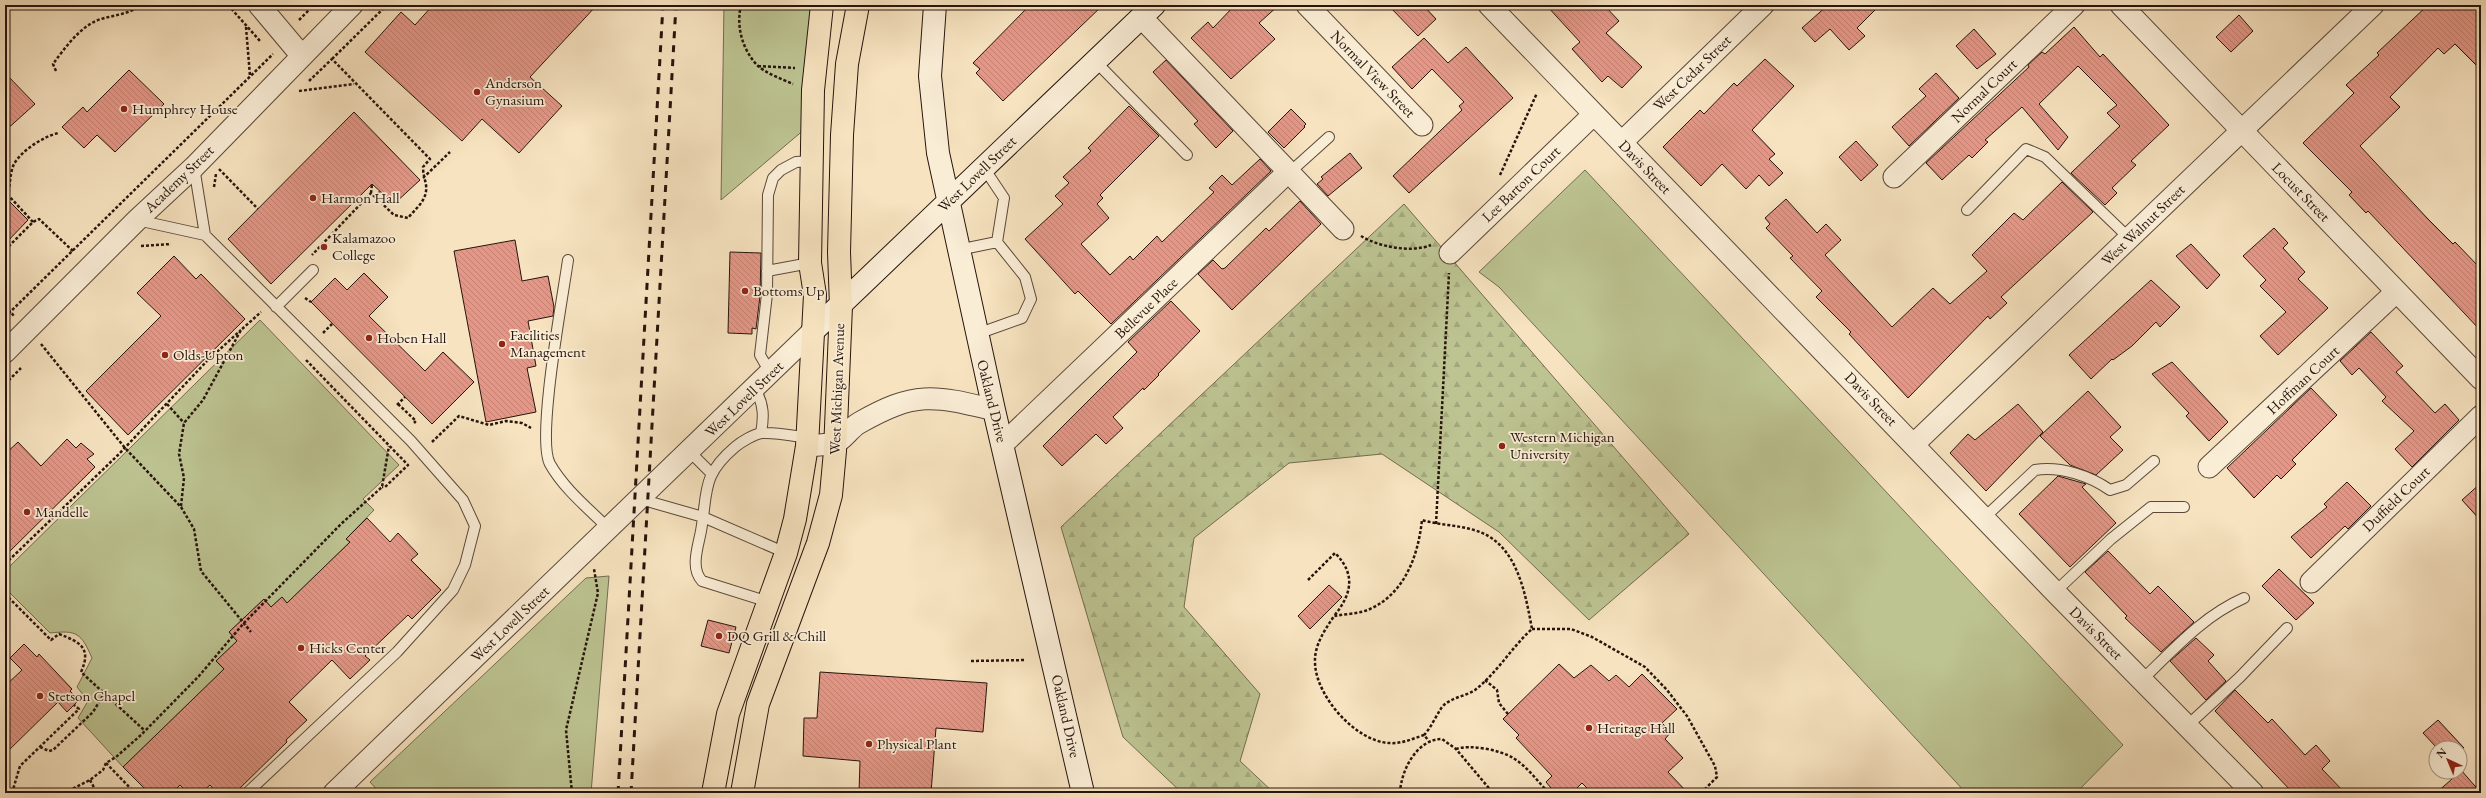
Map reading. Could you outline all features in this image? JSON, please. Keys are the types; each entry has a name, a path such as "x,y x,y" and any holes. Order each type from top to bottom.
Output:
{"main road":[{"name":"West Michigan Avenue","path":"713,793 728,714 770,602 786,553 795,519 807,442 815,295 810,263 813,90 822,5"},
{"name":"West Michigan Avenue","path":"742,793 758,704 820,536 831,495 836,442 840,306 839,252 842,135 847,64 858,5"},
{"name":"Oakland Drive","path":"935,5 930,76 934,130 947,203 1083,793"},
{"name":"West Lovell Street","path":"812,332 1147,11"}],"street":[{"path":"259,5 301,55"},
{"name":"Academy Street","path":"5,352 137,220 194,166 301,55 352,5"},
{"name":"Normal View Street","path":"1307,5 1422,125"},
{"name":"Davis Street","path":"1489,5 1593,115 1622,142 2055,592 2253,793"},
{"name":"West Cedar Street","path":"1622,142 1763,5"},
{"name":"Normal Court","path":"1894,177 2074,5"},
{"name":"Locust Street","path":"2121,5 2481,379"},
{"name":"West Walnut Street","path":"1914,444 2373,5"},
{"path":"1147,11 1289,172 1342,229"},
{"name":"Lee Barton Court","path":"1443,248 1593,115"},
{"name":"Bellevue Place","path":"1003,444 1289,172"},
{"name":"Hoffman Court","path":"2209,467 2396,292"},
{"name":"West Lovell Street","path":"334,793 771,374 812,332"},
{"path":"807,442 836,442 856,424 900,402 929,397 952,400 994,410"},
{"name":"Duffield Court","path":"2311,582 2481,416"}],"lane":[{"path":"1095,61 1187,155"},
{"path":"1289,172 1328,136"},
{"path":"1967,210 2026,149 2045,156 2129,238"},
{"path":"771,374 760,355 767,271 768,195 774,178 789,165 812,161"},
{"path":"194,166 205,235"},
{"path":"977,334 1022,318 1031,299 1025,277 997,242 1004,198 984,168"},
{"path":"137,220 205,235 411,442 463,500 475,526 465,565 453,590 398,652 246,793"},
{"path":"958,250 997,242"},
{"path":"568,260 546,417 545,450 549,463 562,481 609,529"},
{"path":"767,271 810,263"},
{"path":"274,305 313,270"},
{"path":"755,389 760,397 764,412 761,433"},
{"path":"770,602 702,581 697,575 696,558 707,486 711,473 720,460 740,444 761,433 807,442"},
{"path":"689,452 711,473"},
{"path":"1984,518 2035,470 2045,468 2088,476 2110,490 2126,485 2154,461"},
{"path":"640,499 703,517 786,553"},
{"path":"2055,592 2111,539 2151,507 2184,507"},
{"path":"2142,680 2201,622 2226,606 2244,598"},
{"path":"2187,726 2240,677 2287,628"}],"path":[{"path":"56,71 53,64 70,41 98,20 133,11 142,5"},
{"path":"228,5 261,43"},
{"path":"296,22 314,5"},
{"path":"246,26 250,76"},
{"path":"5,317 271,54 301,55"},
{"path":"300,90 332,59 430,159 423,167 422,178 426,186 422,203 408,218 394,215 371,193"},
{"path":"758,66 800,68"},
{"path":"1497,182 1537,93"},
{"path":"8,195 14,164 35,143 46,136 58,133"},
{"path":"422,178 450,152"},
{"path":"213,189 218,168 258,209"},
{"path":"313,270 306,261 371,193 372,184"},
{"path":"5,192 33,222"},
{"path":"374,196 380,192"},
{"path":"5,250 33,222 40,220 73,251"},
{"path":"1342,229 1349,228 1377,243 1391,246 1443,248 1436,524"},
{"path":"141,246 173,244"},
{"path":"5,564 125,448 241,330 262,312 274,305"},
{"path":"256,307 267,318"},
{"path":"318,337 332,324"},
{"path":"27,329 125,448 180,507 194,529 201,570 230,603 243,624 251,632"},
{"path":"180,507 184,478 179,454 184,423 203,400 241,330"},
{"path":"64,793 90,780 103,770 106,763 116,758 199,676 243,624 341,524 382,486 385,487 408,465 303,356"},
{"path":"398,404 405,397"},
{"path":"167,404 184,423"},
{"path":"428,446 458,416 489,424 506,421 522,423 531,428 537,427"},
{"path":"382,486 389,446"},
{"path":"1334,616 1370,609 1386,598 1406,578 1420,538 1422,520 1436,524 1476,530 1494,541 1513,561 1522,582 1532,629"},
{"path":"1308,580 1335,553 1342,560 1350,573 1349,587 1346,598 1319,639 1315,663 1319,681 1328,702 1340,716 1370,737 1387,743 1401,743 1424,735 1432,727 1442,705 1474,690 1532,629 1571,629 1592,637 1645,667 1667,690 1687,716 1715,766 1717,777 1701,793"},
{"path":"572,793 566,730 598,593 596,574"},
{"path":"5,594 51,640 59,634 76,640 83,648 86,656 81,672 144,730"},
{"path":"971,662 1026,660"},
{"path":"1485,680 1497,690 1499,702 1508,714"},
{"path":"40,746 49,751 53,750 93,712 104,694"},
{"path":"12,793 20,766 79,709 74,705"},
{"path":"1424,735 1428,740"},
{"path":"1400,793 1400,784 1414,753 1428,740 1442,739 1456,749 1494,793"},
{"path":"1456,749 1463,746 1485,748 1513,757 1549,793"},
{"path":"106,763 135,793"},
{"path":"90,780 97,793"}],"green space":[{"path":"724,5 822,5 812,123 721,200"},
{"path":"1585,170 2123,745 2076,793 1966,793 1499,287 1479,272"},
{"path":"1404,204 1689,534 1589,620 1499,532 1382,454 1289,463 1194,538 1184,607 1260,694 1240,761 1274,793 1182,793 1123,737 1061,527"},
{"path":"260,320 399,465 363,499 374,510 346,539 350,542 287,603 282,597 271,607 264,599 229,632 237,641 216,661 224,669 123,767 78,718 88,701 77,687 92,658 85,643 81,638 72,633 50,633 5,588 5,571"},
{"path":"609,576 591,793 380,793 370,782 586,578"}],"building":[{"name":"Anderson Gynasium","path":"433,5 597,5 530,77 562,106 519,153 482,119 462,141 365,52 401,12 415,25"},
{"path":"1030,5 1103,5 1003,101 976,73 980,69 973,63"},
{"path":"1235,5 1279,5 1259,23 1275,39 1231,79 1191,38 1208,22 1213,28"},
{"path":"1388,5 1423,5 1436,19 1418,36"},
{"path":"1546,5 1604,5 1619,21 1606,33 1642,67 1622,88 1608,76 1602,82 1572,49 1580,42"},
{"path":"1828,5 1880,5 1857,28 1865,36 1849,50 1830,29 1815,42 1802,28"},
{"path":"2428,5 2481,5 2481,70 2455,44 2444,54 2438,48 2390,97 2400,107 2360,146 2428,219 2453,244 2455,242 2481,269 2481,331 2368,211 2366,213 2349,195 2352,192 2303,143 2354,93 2346,85 2379,55 2377,53"},
{"path":"2239,15 2253,31 2231,52 2216,37"},
{"path":"2074,27 2100,57 2103,54 2169,125 2131,161 2136,165 2112,188 2117,193 2105,205 2071,173 2120,126 2107,113 2117,105 2078,66 2039,104 2068,137 2058,150 2022,107 1985,140 1988,142 1972,158 1969,155 1942,180 1926,163 2029,67 2028,65 2042,52 2045,54"},
{"path":"1974,29 1996,54 1977,69 1956,46"},
{"path":"1424,38 1448,63 1466,47 1513,98 1409,193 1393,176 1462,110 1459,106 1464,102 1432,69 1412,89 1392,67"},
{"path":"1765,59 1794,86 1752,130 1775,154 1769,159 1783,173 1769,186 1759,175 1746,189 1722,164 1701,186 1663,147 1700,110 1704,114 1734,83 1737,86"},
{"path":"1166,60 1233,131 1216,148 1194,124 1198,121 1153,72"},
{"name":"Humphrey House","path":"129,70 164,104 115,152 97,135 84,148 62,127 83,107 87,112"},
{"path":"5,73 35,104 5,131"},
{"path":"1936,73 1959,98 1909,146 1892,127 1926,96 1919,89"},
{"path":"1129,106 1159,136 1100,195 1103,198 1097,204 1109,218 1081,244 1110,275 1130,256 1133,260 1157,236 1162,242 1214,192 1209,188 1222,175 1232,185 1260,159 1271,171 1111,324 1078,291 1075,294 1025,239 1063,204 1055,196 1069,183 1063,177 1091,151 1088,148"},
{"path":"1291,109 1306,124 1304,126 1305,127 1284,148 1268,132"},
{"name":"Harmon Hall","path":"354,112 420,180 394,204 372,184 271,284 228,239"},
{"path":"1856,141 1878,165 1861,181 1839,157"},
{"path":"1350,153 1362,168 1328,196 1317,184 1323,179 1321,177"},
{"path":"2062,182 2093,212 2001,297 2007,303 1990,319 1988,316 1908,398 1849,334 1851,332 1816,297 1822,291 1790,258 1793,256 1766,228 1770,224 1765,218 1786,199 1817,233 1826,224 1841,240 1825,255 1892,327 1933,288 1950,304 1987,271 1972,255 2014,213 2023,220"},
{"path":"5,197 28,220 5,244"},
{"path":"1300,201 1321,224 1232,310 1198,274 1213,260 1222,269 1225,268 1266,228 1269,231"},
{"path":"2274,228 2288,243 2283,248 2305,272 2298,279 2328,308 2278,355 2260,336 2286,312 2260,286 2266,280 2243,256"},
{"name":"Facilities Management","path":"515,240 522,281 548,276 554,307 553,316 528,321 536,366 527,368 536,412 486,422 454,251"},
{"path":"2191,244 2220,275 2207,289 2176,256"},
{"name":"Bottoms Up","path":"730,252 761,253 760,296 756,329 752,328 752,334 728,333"},
{"name":"Olds-Upton","path":"174,256 196,279 201,274 245,319 128,435 86,391 161,316 137,293"},
{"name":"Hoben Hall","path":"364,273 388,297 369,316 425,371 443,352 474,382 432,424 311,302 335,278 347,290"},
{"path":"2151,280 2180,307 2160,327 2156,322 2132,346 2113,360 2112,359 2091,379 2069,355"},
{"path":"1171,301 1200,331 1144,390 1143,388 1113,417 1123,428 1106,444 1096,434 1062,466 1043,446 1137,352 1128,342"},
{"path":"2371,332 2403,366 2396,372 2435,413 2445,404 2459,420 2412,467 2395,449 2414,431 2382,401 2386,397 2359,368 2352,375 2340,361"},
{"path":"2172,362 2228,422 2209,441 2186,416 2189,413 2152,374"},
{"path":"2311,388 2337,415 2292,460 2296,464 2281,479 2277,475 2254,498 2227,468"},
{"path":"2088,391 2121,427 2110,437 2123,450 2096,475 2070,465 2040,436"},
{"path":"2018,404 2043,432 1986,491 1950,453 1968,434 1975,440"},
{"name":"Mandelle","path":"67,439 76,448 81,443 94,454 87,459 95,467 5,556 5,454 18,442 41,466"},
{"path":"2058,476 2086,484 2082,487 2116,523 2070,567 2019,514"},
{"path":"2347,482 2371,506 2348,529 2345,526 2311,558 2291,537 2327,507 2324,504"},
{"path":"2481,483 2481,521 2462,500"},
{"name":"Hicks Center","path":"367,518 390,542 398,533 418,554 411,560 441,590 412,619 408,615 365,656 370,660 350,679 332,660 289,702 307,720 286,740 287,742 235,793 217,793 210,785 201,793 188,793 180,785 172,793 149,793 123,767 224,669 216,661 237,641 229,632 264,599 271,607 282,597 287,603 350,542 346,539"},
{"path":"2108,551 2150,594 2158,586 2194,622 2161,652 2125,618 2127,616 2085,572"},
{"path":"2279,569 2314,603 2296,620 2262,586"},
{"path":"1329,585 1342,597 1310,629 1298,616"},
{"name":"DQ Grill & Chill","path":"708,620 736,627 729,653 701,646"},
{"path":"2196,638 2214,655 2208,661 2226,681 2206,700 2170,661"},
{"name":"Stetson Chapel","path":"24,644 37,657 39,654 72,689 70,691 79,700 67,712 58,702 5,754 5,686 22,670 10,658"},
{"name":"Heritage Hall","path":"1559,664 1574,678 1591,665 1609,681 1616,675 1629,687 1642,674 1677,709 1662,723 1671,732 1665,739 1683,758 1668,772 1688,793 1592,793 1582,783 1572,793 1557,793 1551,788 1546,782 1552,776 1516,738 1519,735 1503,719"},
{"name":"Physical Plant","path":"820,672 987,683 983,732 936,728 931,793 859,793 860,761 803,756 804,718 817,718"},
{"path":"2235,690 2268,723 2272,719 2305,755 2316,745 2330,761 2322,769 2345,793 2293,793 2215,711"},
{"path":"2438,720 2457,740 2430,740 2423,733"},
{"path":"2468,778 2481,793 2436,793 2451,780 2468,780"}],"railway":[{"path":"618,793 663,5"},
{"path":"631,793 676,5"}],"place":[{"name":"Anderson Gynasium","path":"477,92"},
{"name":"Humphrey House","path":"124,109"},
{"name":"Harmon Hall","path":"313,198"},
{"name":"Kalamazoo College","path":"324,247"},
{"name":"Bottoms Up","path":"745,291"},
{"name":"Hoben Hall","path":"369,338"},
{"name":"Facilities Management","path":"502,344"},
{"name":"Olds-Upton","path":"165,355"},
{"name":"Western Michigan University","path":"1502,446"},
{"name":"Mandelle","path":"27,512"},
{"name":"DQ Grill & Chill","path":"719,636"},
{"name":"Hicks Center","path":"301,648"},
{"name":"Stetson Chapel","path":"40,696"},
{"name":"Heritage Hall","path":"1589,728"},
{"name":"Physical Plant","path":"869,744"}]}
